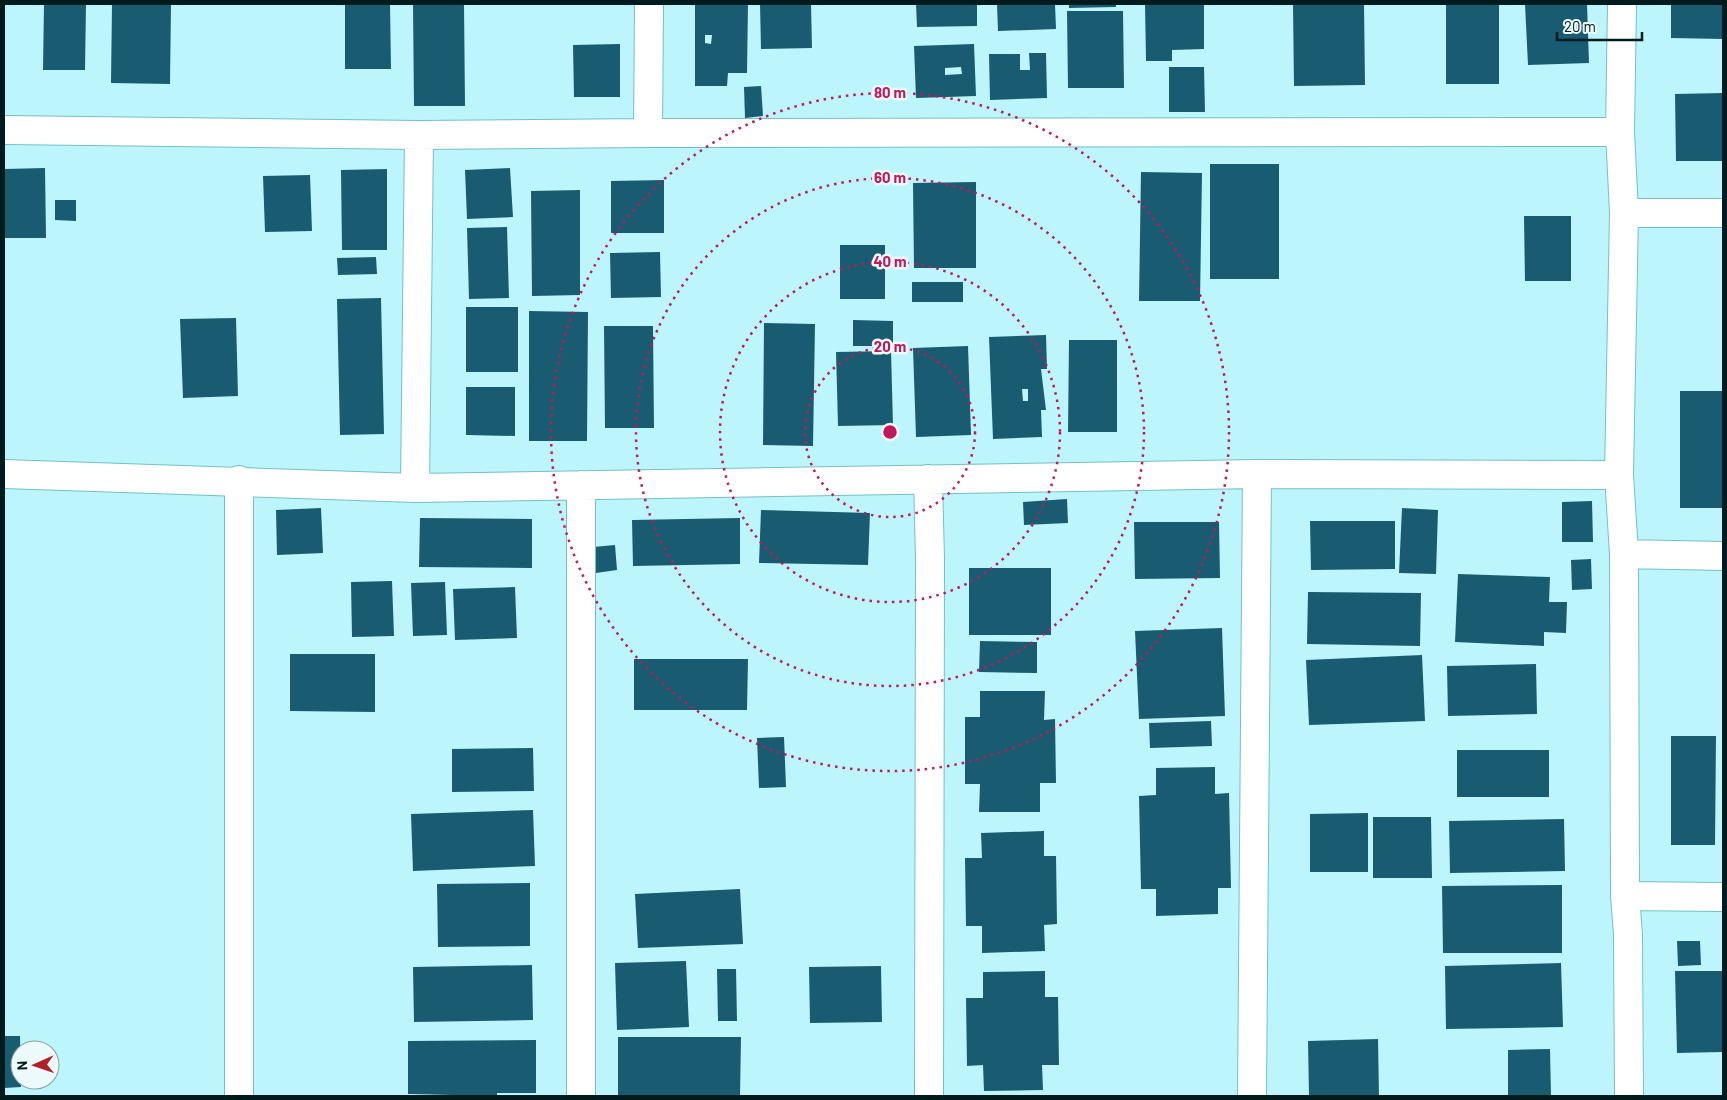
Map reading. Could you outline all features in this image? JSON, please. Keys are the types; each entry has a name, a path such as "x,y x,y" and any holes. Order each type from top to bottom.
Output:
{"street":[{"path":"648,133 649,4"},
{"path":"1622,4 1620,132 1624,212 1619,475 1624,554 1625,896 1628,935 1629,1096"},
{"path":"4,130 419,135 1620,132"},
{"path":"415,488 419,135"},
{"path":"1624,212 1723,213"},
{"path":"4,474 239,480 415,488 1257,474 1619,475"},
{"path":"1252,1096 1257,474"},
{"path":"928,479 930,559 929,1096"},
{"path":"239,480 239,1096"},
{"path":"581,485 581,1096"},
{"path":"1624,554 1723,556"},
{"path":"1625,896 1723,897"}],"building":[{"path":"44,4 86,4 85,70 43,70"},
{"path":"112,4 171,4 170,84 111,83"},
{"path":"345,4 390,4 391,69 345,69"},
{"path":"413,4 464,4 465,106 414,106"},
{"path":"695,4 748,4 747,73 728,73 727,86 695,86","holes":["705,35 712,35 711,44 705,43"]},
{"path":"760,4 811,4 812,48 761,49"},
{"path":"916,4 977,4 977,26 917,27"},
{"path":"997,4 1055,4 1056,29 998,31"},
{"path":"1069,4 1116,4 1116,7 1069,8"},
{"path":"1145,4 1204,4 1204,49 1172,50 1172,61 1146,61"},
{"path":"1293,4 1364,4 1365,85 1294,86"},
{"path":"1446,4 1499,4 1499,84 1446,84"},
{"path":"1525,4 1587,4 1589,63 1528,65"},
{"path":"1671,4 1723,4 1723,39 1671,38"},
{"path":"1067,11 1123,11 1124,88 1068,88"},
{"path":"620,44 620,97 574,97 573,45"},
{"path":"974,44 976,96 916,98 914,46","holes":["961,67 962,74 945,75 945,68"]},
{"path":"1029,53 1046,53 1047,98 990,100 989,54 1020,54 1020,70 1030,70"},
{"path":"1169,67 1204,67 1205,112 1169,112"},
{"path":"761,86 763,116 745,118 744,87"},
{"path":"1723,93 1723,161 1676,161 1675,94"},
{"path":"1210,164 1279,164 1279,279 1210,279"},
{"path":"45,168 46,238 4,238 4,169"},
{"path":"510,168 513,217 467,219 465,170"},
{"path":"387,169 387,250 342,250 341,170"},
{"path":"1141,172 1202,173 1200,301 1139,301"},
{"path":"310,175 312,231 265,232 263,176"},
{"path":"664,180 664,233 611,233 611,181"},
{"path":"976,182 976,268 914,268 913,183"},
{"path":"580,190 580,295 532,296 531,191"},
{"path":"55,200 76,200 76,221 55,220"},
{"path":"1524,216 1571,216 1571,281 1525,281"},
{"path":"507,227 509,298 469,299 467,228"},
{"path":"840,245 885,245 885,299 840,299"},
{"path":"660,252 661,297 611,298 610,253"},
{"path":"376,257 377,274 338,275 337,258"},
{"path":"912,282 963,282 963,302 912,302"},
{"path":"381,298 384,434 340,435 337,299"},
{"path":"466,307 518,307 518,372 466,372"},
{"path":"529,311 588,312 587,441 529,441"},
{"path":"236,318 238,396 183,398 180,319"},
{"path":"853,320 893,321 893,346 853,346"},
{"path":"764,323 815,324 813,446 763,445"},
{"path":"604,326 653,326 654,428 605,428"},
{"path":"1046,335 1047,369 1041,369 1046,410 1041,410 1042,437 993,439 989,337","holes":["1022,389 1028,389 1028,401 1023,401"]},
{"path":"1069,340 1117,340 1117,432 1068,432"},
{"path":"968,346 971,435 916,437 913,348"},
{"path":"891,351 893,425 838,426 836,352"},
{"path":"466,387 515,387 515,436 466,435"},
{"path":"1680,391 1723,391 1723,508 1680,508"},
{"path":"1067,499 1068,523 1024,525 1023,502"},
{"path":"1592,501 1593,542 1562,542 1562,502"},
{"path":"321,508 323,553 277,555 276,510"},
{"path":"1402,508 1438,510 1436,574 1399,573"},
{"path":"761,510 870,513 868,565 759,563"},
{"path":"420,518 532,519 532,568 419,567"},
{"path":"740,518 740,564 633,566 632,520"},
{"path":"1310,521 1395,521 1395,569 1311,570"},
{"path":"1134,522 1219,522 1220,578 1135,579"},
{"path":"615,545 617,570 596,573 593,547"},
{"path":"1591,559 1592,589 1572,590 1571,560"},
{"path":"969,568 1051,568 1051,635 969,635"},
{"path":"1458,574 1550,577 1549,602 1567,602 1566,633 1544,632 1544,646 1455,642"},
{"path":"392,581 394,636 352,637 351,582"},
{"path":"445,582 447,635 413,636 411,583"},
{"path":"515,587 517,638 455,640 453,589"},
{"path":"1308,592 1421,593 1420,646 1307,644"},
{"path":"1222,628 1225,716 1139,719 1135,631"},
{"path":"980,641 1037,642 1037,673 979,672"},
{"path":"290,654 375,654 375,712 290,711"},
{"path":"1422,655 1425,721 1309,725 1306,660"},
{"path":"634,659 748,659 747,710 634,710"},
{"path":"1536,664 1537,714 1448,716 1447,666"},
{"path":"980,691 1045,691 1044,720 1055,719 1056,783 1040,783 1040,812 979,812 980,784 965,784 965,717 980,717"},
{"path":"1211,721 1212,746 1150,748 1149,723"},
{"path":"1671,736 1716,736 1715,845 1671,845"},
{"path":"784,737 786,787 759,788 757,738"},
{"path":"533,748 534,791 452,792 452,749"},
{"path":"1457,750 1549,750 1549,797 1457,797"},
{"path":"1215,767 1215,794 1229,793 1231,888 1218,888 1218,914 1156,916 1156,889 1141,889 1139,796 1156,795 1156,768"},
{"path":"533,810 535,866 413,871 411,814"},
{"path":"1368,813 1368,872 1310,872 1310,814"},
{"path":"1373,817 1431,817 1432,878 1373,878"},
{"path":"1564,819 1565,871 1450,873 1449,821"},
{"path":"1044,831 1044,856 1056,856 1057,924 1044,925 1045,951 982,953 982,926 966,926 965,858 982,858 981,833"},
{"path":"530,883 530,946 438,947 437,884"},
{"path":"1562,885 1562,953 1443,953 1442,886"},
{"path":"740,889 743,944 638,948 635,894"},
{"path":"1677,941 1700,941 1701,965 1678,966"},
{"path":"686,961 689,1027 617,1030 615,963"},
{"path":"1561,963 1563,1027 1446,1029 1445,966"},
{"path":"532,965 533,1020 414,1022 413,967"},
{"path":"881,966 882,1022 810,1023 809,967"},
{"path":"717,969 736,969 737,1021 718,1021"},
{"path":"1045,971 1045,997 1058,997 1059,1065 1042,1065 1043,1090 984,1091 983,1065 967,1066 966,998 983,998 983,972"},
{"path":"1675,971 1723,971 1723,1052 1677,1053"},
{"path":"4,1036 20,1036 20,1040 10,1040 10,1088 4,1088"},
{"path":"618,1037 741,1037 740,1096 618,1096"},
{"path":"1378,1039 1379,1096 1309,1096 1308,1041"},
{"path":"536,1040 536,1093 497,1093 497,1096 408,1094 408,1041"},
{"path":"1550,1049 1551,1096 1508,1096 1508,1050"}]}
